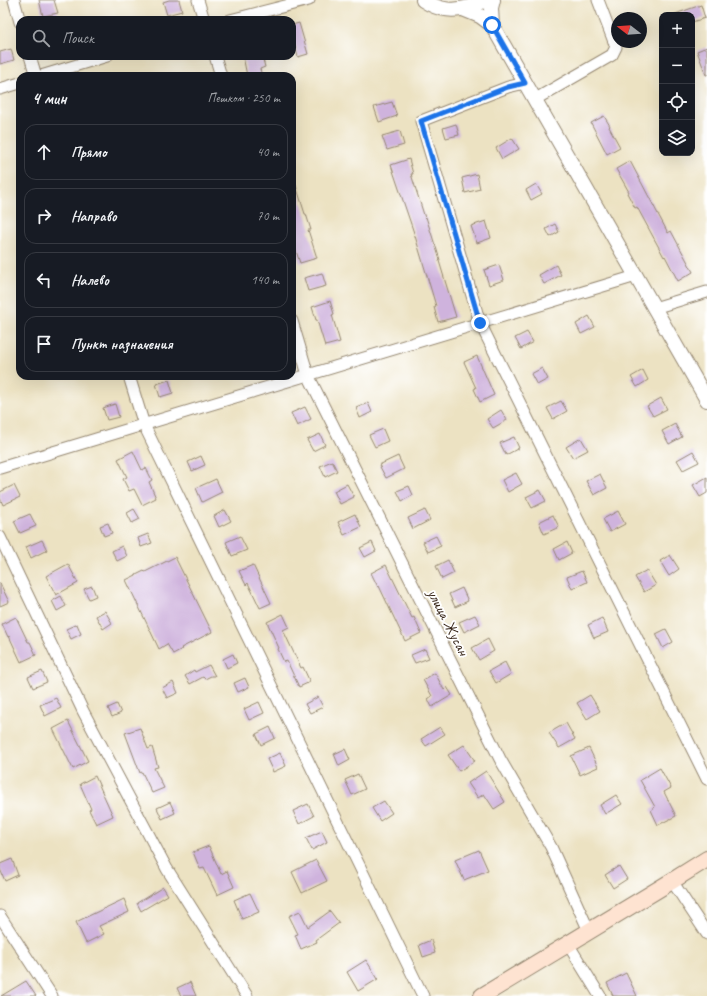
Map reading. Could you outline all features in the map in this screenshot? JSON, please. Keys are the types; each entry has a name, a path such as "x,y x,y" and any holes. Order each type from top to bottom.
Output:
{"main road":[{"path":"482,996 707,859"}],"street":[{"path":"14,0 18,16"},
{"path":"198,0 203,16"},
{"path":"245,16 305,0"},
{"path":"423,0 447,10 463,9 484,0"},
{"path":"492,25 491,8 493,0"},
{"path":"534,100 612,55 616,47 598,0"},
{"path":"463,9 480,16 492,25 707,400"},
{"path":"31,60 35,72"},
{"path":"54,72 94,60"},
{"path":"216,60 219,72"},
{"path":"525,83 508,87 421,121 480,323 707,779"},
{"path":"0,89 16,84"},
{"path":"296,379 636,276"},
{"path":"654,308 707,292"},
{"name":"улица Жусан","path":"296,334 308,375 500,759 551,847 589,931"},
{"path":"130,380 144,425 423,996"},
{"path":"0,468 292,380"},
{"path":"0,538 83,711 163,862 247,996"},
{"path":"672,881 707,934"},
{"path":"0,916 52,996"},
{"path":"568,944 600,996"}],"building":[{"path":"39,0 54,0 58,13 43,16"},
{"path":"169,0 179,0 182,11 167,15 163,2"},
{"path":"701,5 705,18 695,21 695,12 681,12"},
{"path":"299,23 308,54 298,57 296,50 296,24"},
{"path":"707,47 707,75 706,75 697,51"},
{"path":"11,49 14,60 0,64 0,52"},
{"path":"244,60 263,60 265,67 260,69 261,72 246,72"},
{"path":"392,102 397,116 379,122 374,107"},
{"path":"604,116 620,147 607,154 591,123"},
{"path":"456,124 459,135 446,138 443,128"},
{"path":"400,131 404,145 387,150 382,136"},
{"path":"512,138 519,149 502,159 496,148"},
{"path":"409,159 413,174 411,174 435,244 456,317 438,322 434,307 436,306 415,236 391,165"},
{"path":"630,161 668,233 671,231 693,272 678,281 637,207 635,208 627,193 629,192 616,169"},
{"path":"477,174 480,189 465,193 462,178"},
{"path":"536,184 542,194 531,200 526,190"},
{"path":"296,185 311,230 308,230 317,258 300,263 296,251"},
{"path":"486,221 491,238 477,243 471,226"},
{"path":"555,224 559,232 550,237 546,229"},
{"path":"499,265 504,280 489,285 484,270"},
{"path":"556,265 561,275 544,284 539,275"},
{"path":"322,273 326,286 308,291 304,278"},
{"path":"330,301 334,314 332,315 340,342 325,346 312,307"},
{"path":"589,316 595,327 581,334 576,324"},
{"path":"527,332 533,342 521,349 515,338"},
{"path":"477,356 494,395 480,402 474,389 476,388 464,362"},
{"path":"542,368 548,379 537,385 531,374"},
{"path":"643,370 648,380 637,387 631,377"},
{"path":"169,380 173,393 160,397 156,384"},
{"path":"661,398 667,409 653,416 647,406"},
{"path":"561,401 567,411 553,419 547,408"},
{"path":"368,403 372,412 360,418 356,408"},
{"path":"115,404 119,417 107,420 103,408"},
{"path":"305,407 311,419 297,426 291,413"},
{"path":"501,410 507,420 493,428 487,419"},
{"path":"675,424 682,437 669,444 662,431"},
{"path":"383,429 388,441 375,447 369,435"},
{"path":"320,434 325,445 313,451 307,440"},
{"path":"514,437 519,448 506,455 500,443"},
{"path":"581,438 588,450 573,458 566,447"},
{"path":"133,451 142,470 146,468 152,480 149,482 156,498 142,505 134,489 129,491 123,479 127,477 118,459"},
{"path":"693,451 699,462 683,470 677,460"},
{"path":"201,456 205,465 192,471 188,462"},
{"path":"398,456 404,469 386,478 379,465"},
{"path":"332,461 337,471 325,477 320,466"},
{"path":"516,473 522,484 508,492 502,480"},
{"path":"600,474 607,488 594,495 586,481"},
{"path":"707,477 707,493 700,497 693,485"},
{"path":"216,479 222,492 202,502 196,488"},
{"path":"347,484 354,497 340,504 334,491"},
{"path":"14,485 20,497 3,505 0,498 0,492"},
{"path":"409,486 413,495 402,501 397,491"},
{"path":"540,490 546,501 532,508 526,497"},
{"path":"134,509 140,519 132,523 127,513"},
{"path":"225,510 231,521 219,527 214,516"},
{"path":"425,510 430,520 413,529 408,518"},
{"path":"618,511 625,524 610,532 603,519"},
{"path":"30,514 36,526 20,533 14,521"},
{"path":"355,514 361,527 344,535 338,522"},
{"path":"553,515 559,527 544,534 539,522"},
{"path":"108,523 112,533 104,536 100,526"},
{"path":"148,534 152,543 141,547 138,538"},
{"path":"240,536 247,550 232,556 226,542"},
{"path":"436,536 441,546 428,552 423,542"},
{"path":"42,540 47,550 31,558 26,547"},
{"path":"372,542 376,551 365,557 360,548"},
{"path":"567,542 572,553 559,560 554,549"},
{"path":"122,546 127,556 117,561 112,551"},
{"path":"670,555 679,569 669,576 660,561"},
{"path":"175,557 212,632 181,648 182,649 173,654 167,644 159,649 126,580"},
{"path":"448,560 454,573 442,579 436,566"},
{"path":"68,564 78,583 56,595 46,576"},
{"path":"253,565 271,603 260,608 248,583 246,585 239,571"},
{"path":"386,565 421,633 405,641 379,586 378,587 371,573"},
{"path":"647,570 656,585 644,592 635,577"},
{"path":"582,571 587,582 572,589 567,577"},
{"path":"0,583 9,602 0,606"},
{"path":"92,586 96,596 89,599 84,589"},
{"path":"462,588 468,601 455,607 449,594"},
{"path":"61,596 66,606 57,611 52,601"},
{"path":"105,611 112,623 103,629 96,616"},
{"path":"283,614 289,627 283,630 301,668 303,667 310,682 299,687 287,661 284,662 267,622"},
{"path":"475,615 480,624 464,632 459,622"},
{"path":"16,617 36,655 21,662 2,624"},
{"path":"602,618 608,632 594,638 588,625"},
{"path":"77,624 81,634 71,639 66,629"},
{"path":"666,629 673,642 663,648 656,634"},
{"path":"488,639 494,651 479,660 472,648"},
{"path":"425,649 429,658 415,663 411,655"},
{"path":"233,654 237,663 227,668 223,659"},
{"path":"505,662 511,674 496,683 489,671"},
{"path":"209,665 215,676 205,679 203,677 190,684 185,676 194,670 195,672"},
{"path":"42,671 47,682 33,688 28,677"},
{"path":"435,673 444,690 447,687 452,695 432,707 428,699 432,696 423,680"},
{"path":"245,678 249,687 238,692 234,683"},
{"path":"173,682 178,693 167,698 162,688"},
{"path":"590,695 600,711 587,719 577,703"},
{"path":"318,697 323,707 310,713 305,704"},
{"path":"56,698 61,708 45,716 40,705"},
{"path":"259,702 264,713 249,720 244,709"},
{"path":"117,704 121,713 112,717 108,708"},
{"path":"68,721 88,761 73,769 53,729"},
{"path":"566,723 575,739 559,748 549,733"},
{"path":"270,727 275,738 261,745 256,734"},
{"path":"440,727 445,734 426,746 421,739"},
{"path":"140,728 148,749 152,747 158,767 154,768 164,788 152,793 142,772 140,773 125,733"},
{"path":"464,745 475,761 459,771 448,755"},
{"path":"589,748 598,767 580,775 571,756"},
{"path":"345,749 350,760 339,766 334,754"},
{"path":"280,753 286,766 273,772 267,759"},
{"path":"660,768 671,788 664,792 676,816 658,825 651,810 655,807 640,780"},
{"path":"486,771 505,802 494,809 484,794 478,798 468,783"},
{"path":"358,774 365,789 352,795 345,780"},
{"path":"95,776 113,816 96,824 89,810 91,809 80,784"},
{"path":"616,795 622,804 605,814 600,805"},
{"path":"384,801 392,813 380,821 372,808"},
{"path":"170,802 175,813 162,819 157,808"},
{"path":"308,804 314,816 299,824 293,811"},
{"path":"322,831 327,842 312,850 306,838"},
{"path":"209,846 221,874 227,871 234,887 217,895 204,868 200,869 193,852"},
{"path":"479,850 488,870 464,880 455,860"},
{"path":"12,859 18,875 5,881 0,869 0,864"},
{"path":"316,860 327,881 302,893 292,872"},
{"path":"619,866 627,879 613,888 605,875"},
{"path":"163,887 168,895 141,911 137,903"},
{"path":"250,893 259,912 242,919 234,900"},
{"path":"124,899 129,912 99,926 104,934 86,943 76,922"},
{"path":"300,911 308,927 330,911 339,923 316,940 317,942 301,949 295,935 298,934 289,916"},
{"path":"431,940 435,953 423,957 419,945"},
{"path":"366,960 378,979 358,991 347,972"},
{"path":"626,973 637,996 613,996 607,983"},
{"path":"26,981 36,996 1,996"},
{"path":"190,982 196,996 181,996 177,988"}],"route":[{"path":"480,323 421,121 508,87 525,83 492,25"}]}
